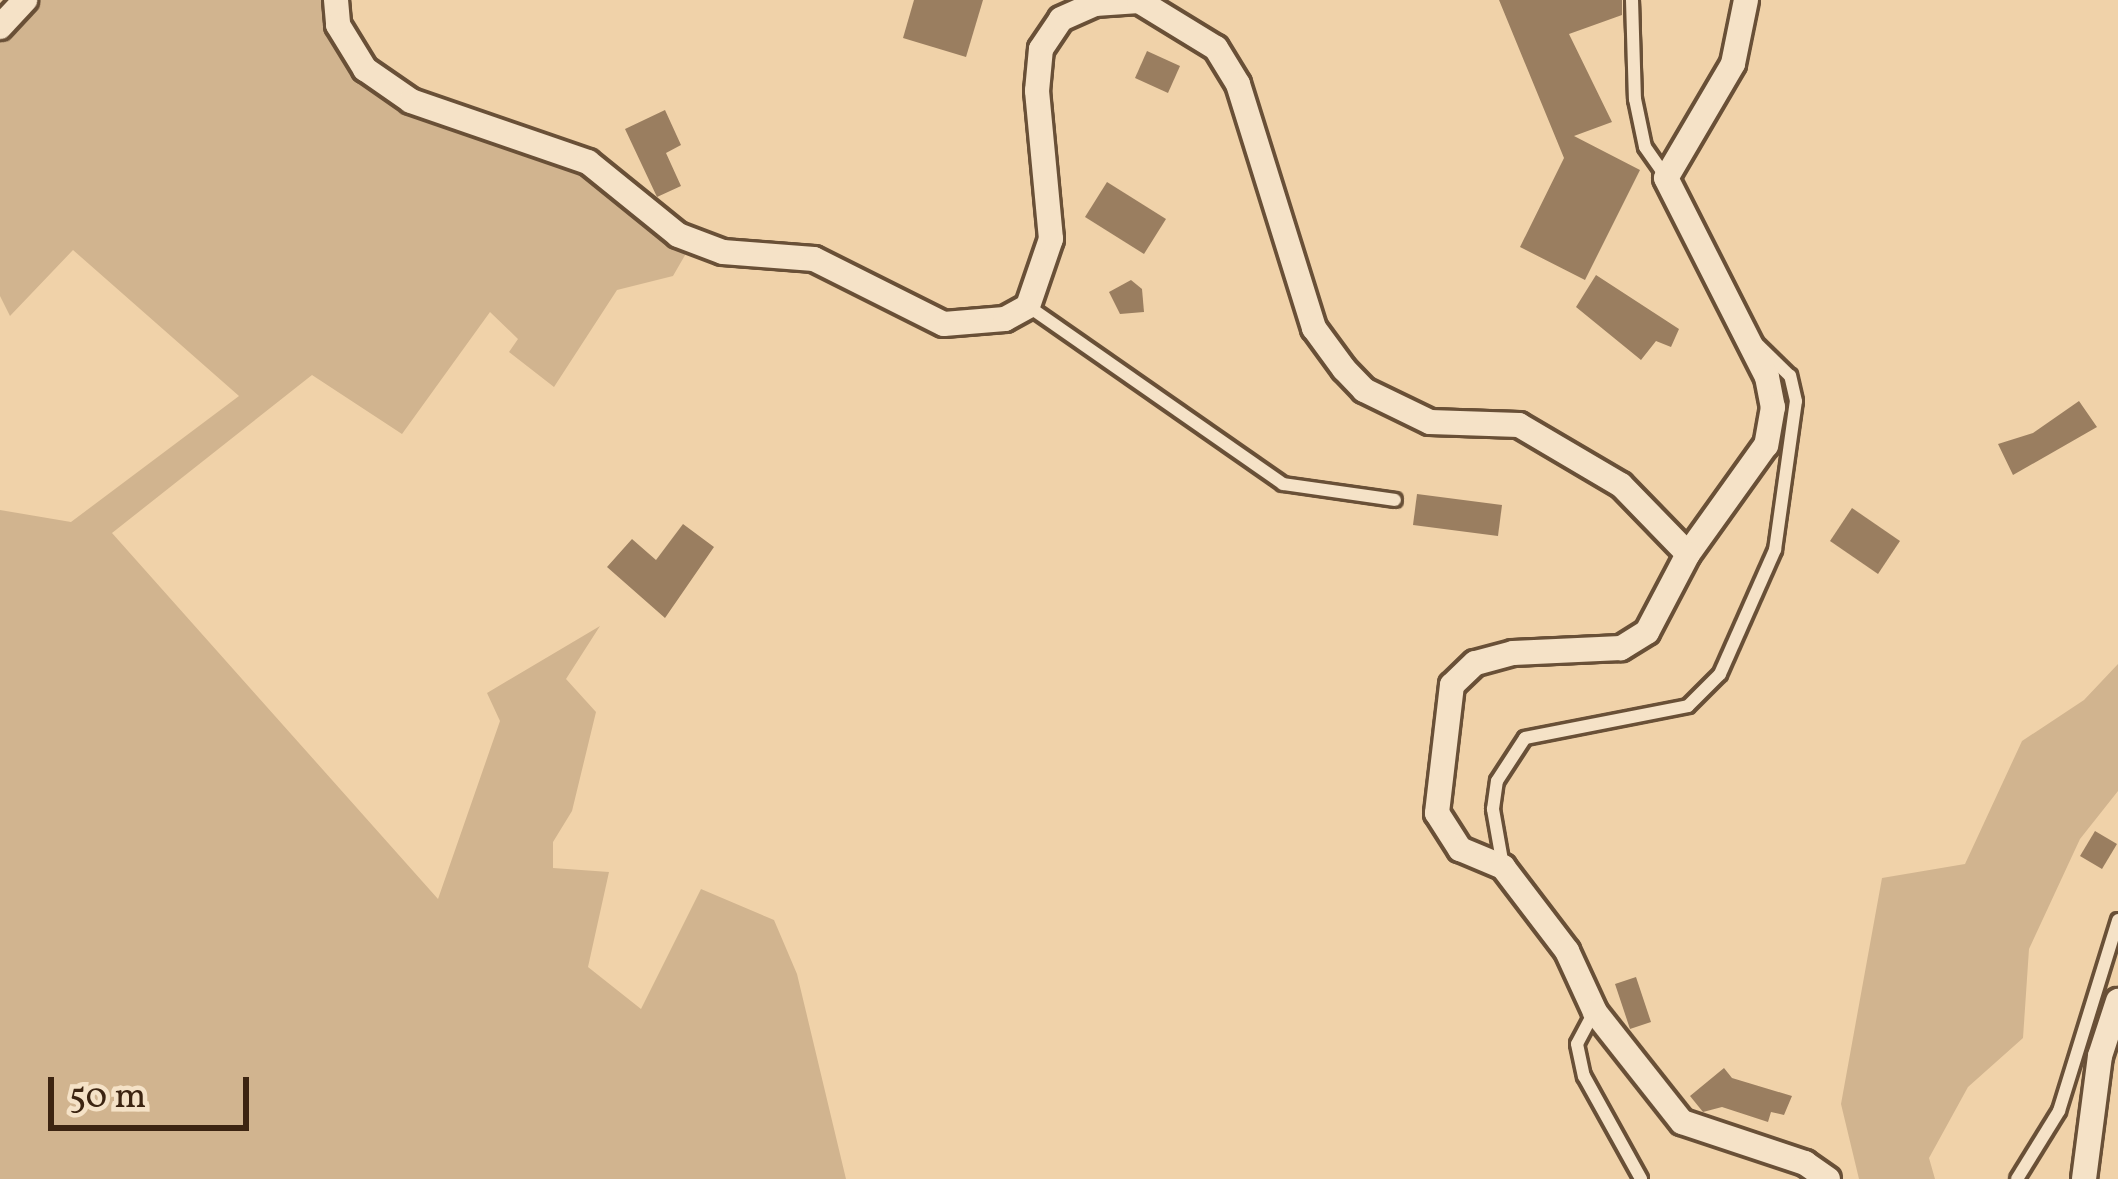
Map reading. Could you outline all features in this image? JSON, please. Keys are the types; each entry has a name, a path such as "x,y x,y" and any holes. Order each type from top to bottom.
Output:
{"street":[{"path":"0,27 25,0"},
{"path":"336,0 351,50 396,91 588,161 679,235 723,251 814,259 944,324 1005,319 1028,306 1051,239 1036,91 1041,49 1061,20 1095,4 1139,1 1216,48 1238,84 1314,328 1343,370 1364,390 1430,422 1519,425 1622,485 1688,554"},
{"path":"1746,0 1733,64 1666,178 1745,334 1773,406 1766,445 1688,554 1647,632 1621,648 1514,652 1475,662 1453,685 1437,813 1460,849 1503,867 1567,951 1595,1012 1682,1122 1805,1162 1828,1179"},
{"path":"2084,1179 2101,1056 2118,1001"}],"lane":[{"path":"1632,0 1635,99 1645,147 1666,178"},
{"path":"1028,306 1283,484 1395,500"},
{"path":"1503,867 1492,809 1507,757 1525,738 1688,706 1720,674 1775,550 1796,401 1790,376 1745,334"},
{"path":"2017,1179 2059,1111 2118,920"},
{"path":"1595,1012 1577,1045 1584,1076 1641,1179"}],"shaded area":[{"path":"37,0 327,0 357,75 583,170 688,250 673,276 617,290 554,387 509,352 518,339 490,312 402,434 312,375 112,533 438,899 500,721 487,693 600,626 566,679 596,712 572,811 553,842 553,868 609,872 588,967 641,1009 701,889 774,920 797,974 846,1179 0,1179 0,510 71,522 239,396 73,250 10,316 0,296 0,38"},
{"path":"2118,664 2118,791 2080,839 2029,949 2023,1038 1968,1087 1929,1158 1935,1179 1859,1179 1841,1104 1882,878 1965,864 2022,741 2084,700"}],"building":[{"path":"914,0 983,0 966,57 903,38"},
{"path":"1499,0 1622,0 1622,15 1569,34 1612,122 1574,136 1640,170 1585,280 1520,247 1564,158"},
{"path":"1147,51 1180,66 1168,93 1135,78"},
{"path":"665,110 681,145 666,153 681,186 657,197 625,129"},
{"path":"1107,182 1166,219 1144,254 1085,217"},
{"path":"1596,275 1679,329 1671,347 1656,341 1641,360 1576,307"},
{"path":"1131,280 1142,289 1144,312 1120,314 1109,292"},
{"path":"2079,401 2097,427 2013,475 1998,444 2033,433"},
{"path":"1417,494 1502,505 1498,536 1413,525"},
{"path":"1852,508 1900,541 1878,574 1830,541"},
{"path":"683,524 714,547 665,618 607,567 632,539 656,560"},
{"path":"2095,831 2117,844 2102,869 2080,856"},
{"path":"1636,977 1651,1022 1630,1029 1615,984"},
{"path":"1724,1068 1732,1078 1792,1096 1784,1115 1771,1112 1768,1122 1722,1107 1703,1112 1690,1096"}]}
